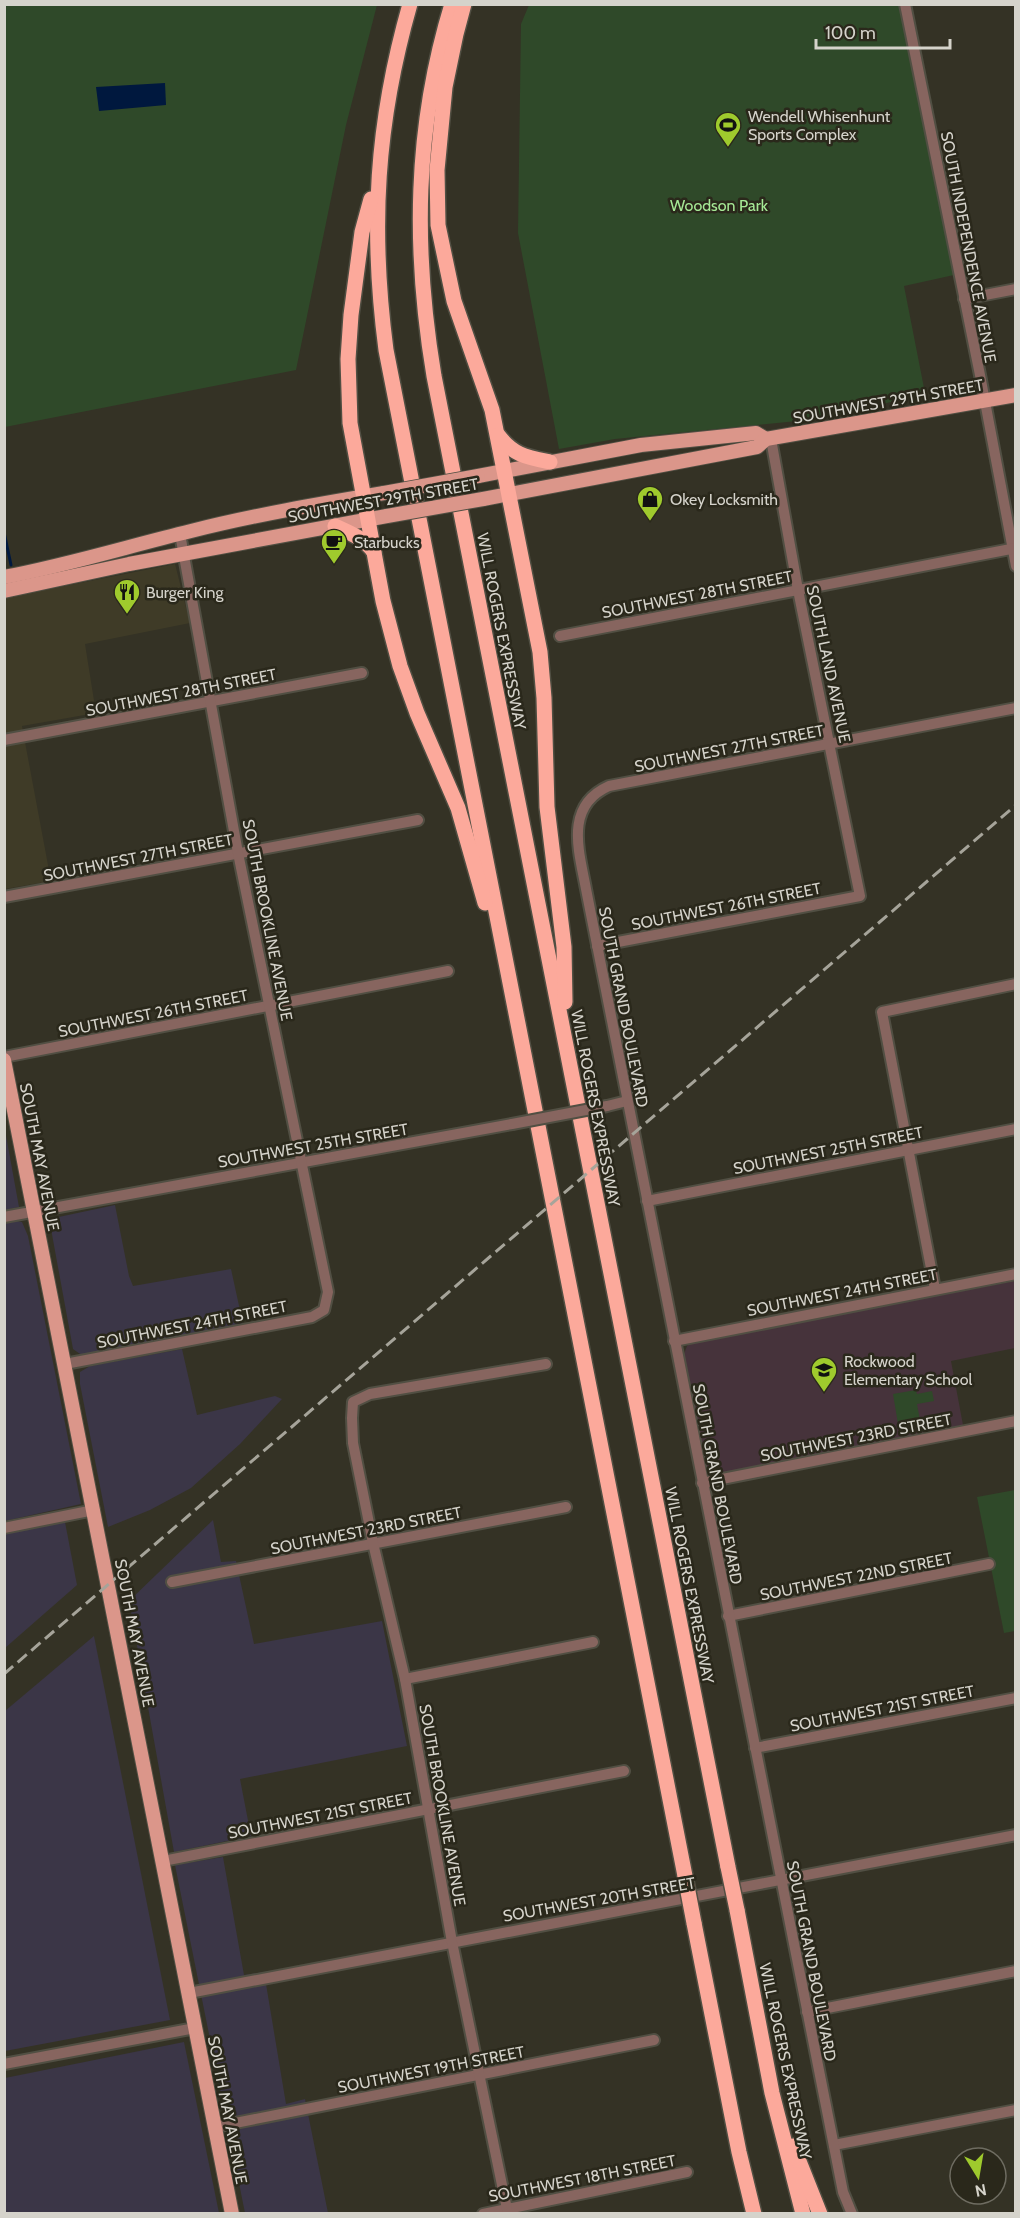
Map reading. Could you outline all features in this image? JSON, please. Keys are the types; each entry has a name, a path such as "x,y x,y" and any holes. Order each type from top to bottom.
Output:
{"highway":[{"path":"410,4 393,67 378,173 363,232 351,315 348,359 350,423 383,601 400,666 417,713 458,808 515,1008"},
{"name":"WILL ROGERS EXPRESSWAY","path":"452,4 435,64 422,148 419,249 425,322 772,2093 803,2214"},
{"path":"464,4 445,87 438,151 436,202 442,248 452,293 484,384 498,435 541,664 547,807 564,947 566,1047"},
{"path":"378,173 380,303 388,360 739,2152 754,2214"},
{"path":"498,435 506,446 518,454 550,462"},
{"path":"335,526 368,543 375,553"},
{"path":"772,2093 820,2214"},
{"path":"739,2152 747,2214"}],"main road":[{"name":"SOUTHWEST 29TH STREET","path":"4,591 185,554 757,447 768,439 1016,395"},
{"name":"SOUTHWEST 29TH STREET","path":"4,577 80,561 180,534 277,512 641,445 756,433 768,439"},
{"path":"277,512 281,536"},
{"name":"SOUTH MAY AVENUE","path":"4,1058 232,2214"}],"street":[{"name":"SOUTH INDEPENDENCE AVENUE","path":"905,4 1016,566"},
{"path":"964,299 1016,289"},
{"name":"SOUTH LAND AVENUE","path":"768,439 860,896"},
{"name":"SOUTH BROOKLINE AVENUE","path":"180,534 238,853 328,1292 324,1311"},
{"name":"SOUTHWEST 28TH STREET","path":"560,636 1014,548"},
{"name":"SOUTHWEST 28TH STREET","path":"4,740 362,673"},
{"name":"SOUTHWEST 27TH STREET","path":"625,782 1016,708"},
{"name":"SOUTH GRAND BOULEVARD","path":"625,782 609,786 595,795 585,806 578,820 578,845 843,2192 852,2214"},
{"name":"SOUTHWEST 27TH STREET","path":"4,897 418,820"},
{"name":"SOUTHWEST 26TH STREET","path":"597,946 860,896"},
{"name":"SOUTHWEST 26TH STREET","path":"4,1058 448,971"},
{"path":"935,1289 882,1012 1016,984"},
{"name":"SOUTHWEST 25TH STREET","path":"4,1217 627,1101"},
{"name":"SOUTHWEST 25TH STREET","path":"647,1201 1016,1129"},
{"name":"SOUTHWEST 24TH STREET","path":"674,1341 1016,1274"},
{"name":"SOUTHWEST 24TH STREET","path":"65,1364 312,1317 324,1311"},
{"name":"SOUTH BROOKLINE AVENUE","path":"507,2211 452,1942 405,1678 373,1543 353,1443 352,1418 353,1402 370,1394 546,1364"},
{"name":"SOUTHWEST 23RD STREET","path":"702,1483 1016,1420"},
{"name":"SOUTHWEST 23RD STREET","path":"172,1582 566,1508"},
{"path":"4,1528 94,1510"},
{"name":"SOUTHWEST 22ND STREET","path":"728,1616 989,1564"},
{"path":"405,1678 593,1642"},
{"name":"SOUTHWEST 21ST STREET","path":"755,1748 1016,1698"},
{"name":"SOUTHWEST 21ST STREET","path":"163,1861 624,1771"},
{"name":"SOUTHWEST 20TH STREET","path":"189,1993 1016,1835"},
{"path":"807,2012 1016,1971"},
{"path":"4,2064 195,2028"},
{"name":"SOUTHWEST 19TH STREET","path":"215,2127 654,2040"},
{"path":"834,2145 1016,2110"},
{"name":"SOUTHWEST 18TH STREET","path":"483,2214 507,2211 687,2172"}],"shaded area":[{"path":"175,564 190,623 85,644 96,713 22,726 51,881 5,889 5,598"},
{"path":"5,1130 19,1207 4,1210"},
{"path":"115,1205 133,1286 231,1269 243,1324 83,1356 73,1349 51,1229 54,1218"},
{"path":"22,1222 28,1236 81,1504 5,1521 4,1224"},
{"name":"Rockwood Elementary School","path":"1015,1281 1015,1348 951,1361 963,1425 718,1475 705,1465 684,1354 687,1346 692,1342"},
{"path":"182,1349 197,1415 275,1396 282,1399 240,1444 191,1488 150,1510 108,1527 80,1384 80,1372 90,1366"},
{"path":"213,1520 221,1562 236,1561 254,1644 382,1621 407,1746 240,1779 251,1836 174,1852 129,1601"},
{"path":"65,1522 77,1585 5,1648 5,1534"},
{"path":"94,1636 170,2020 5,2051 5,1711"},
{"path":"223,1857 244,1975 264,1972 286,2104 305,2099 328,2213 245,2213 175,1865"},
{"path":"184,2042 219,2213 5,2213 5,2078"}],"green space":[{"path":"5,5 377,5 346,125 296,370 5,427"},
{"name":"Woodson Park","path":"529,5 899,5 954,275 904,286 925,393 864,409 807,420 615,439 559,449 518,233 521,24"},
{"path":"916,1390 917,1394 932,1391 934,1401 917,1404 920,1420 898,1424 893,1394"},
{"path":"1015,1490 1015,1631 1004,1633 977,1497"}],"water":[{"path":"165,83 166,105 99,111 96,87"}],"waterway":[{"path":"4,532 11,565"}],"railway":[{"path":"4,1674 1016,805"}],"place":[{"name":"Wendell Whisenhunt Sports Complex","path":"728,148"},
{"name":"Okey Locksmith","path":"650,522"},
{"name":"Starbucks","path":"334,565"},
{"name":"Burger King","path":"127,615"},
{"name":"Rockwood Elementary School","path":"824,1393"}]}
